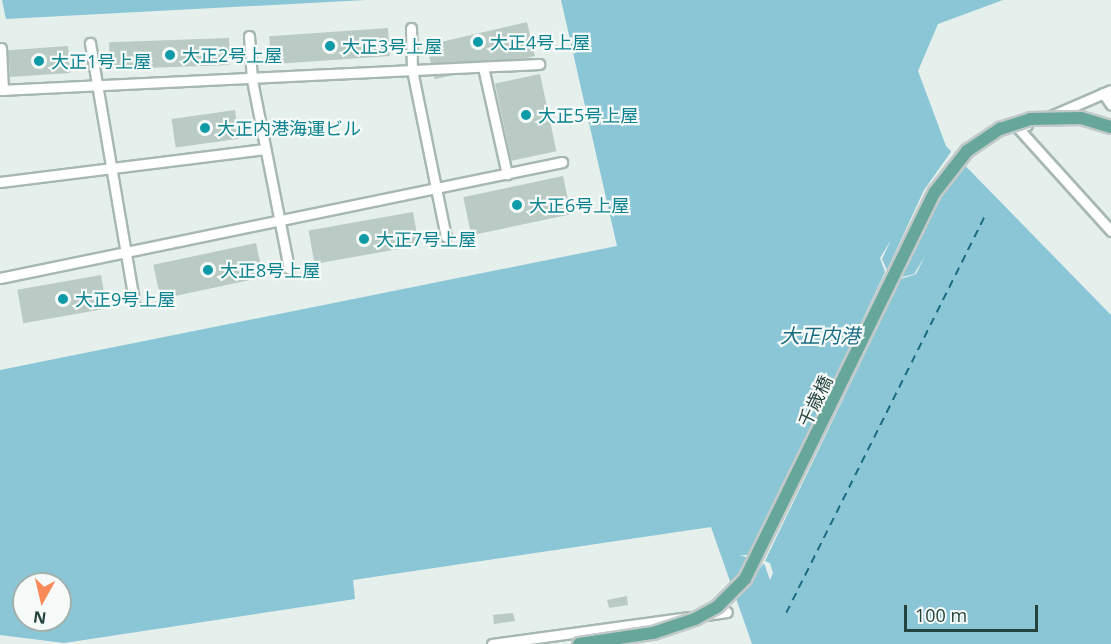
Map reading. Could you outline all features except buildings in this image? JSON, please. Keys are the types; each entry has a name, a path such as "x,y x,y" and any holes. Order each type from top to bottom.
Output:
{"main road":[{"name":"千歳橋","path":"579,644 653,633 695,619 718,606 745,579 935,192 968,151 1000,129 1030,118 1081,118 1111,127"}],"street":[{"path":"411,28 412,70 446,237"},
{"path":"249,36 252,80 290,267"},
{"path":"90,43 93,86 134,300"},
{"path":"1,48 2,90 252,80 539,64"},
{"path":"483,67 507,174"},
{"path":"1111,105 1107,92 1018,128 1111,231"},
{"path":"0,182 265,149"},
{"path":"0,278 562,162"},
{"path":"492,644 727,612"}],"water":[{"path":"2,0 366,0 6,19"},
{"name":"大正内港","path":"561,0 1003,0 938,24 918,71 946,146 1111,315 1111,644 752,644 711,527 353,580 355,599 64,643 0,635 0,370 617,246"}],"pier":[{"path":"953,149 966,162 940,197 902,277 914,274 925,256 916,274 901,279 765,561 770,563 773,573 770,580 764,563 734,599 729,587 749,558 740,555 750,555 764,528 885,272 880,258 891,240 882,259 887,270 924,190"}],"ferry route":[{"path":"786,613 986,213"}],"place":[{"name":"大正4号上屋","path":"478,42"},
{"name":"大正3号上屋","path":"330,46"},
{"name":"大正2号上屋","path":"170,55"},
{"name":"大正1号上屋","path":"39,61"},
{"name":"大正5号上屋","path":"526,115"},
{"name":"大正内港海運ビル","path":"205,128"},
{"name":"大正6号上屋","path":"517,205"},
{"name":"大正7号上屋","path":"364,239"},
{"name":"大正8号上屋","path":"208,270"},
{"name":"大正9号上屋","path":"63,299"}]}
